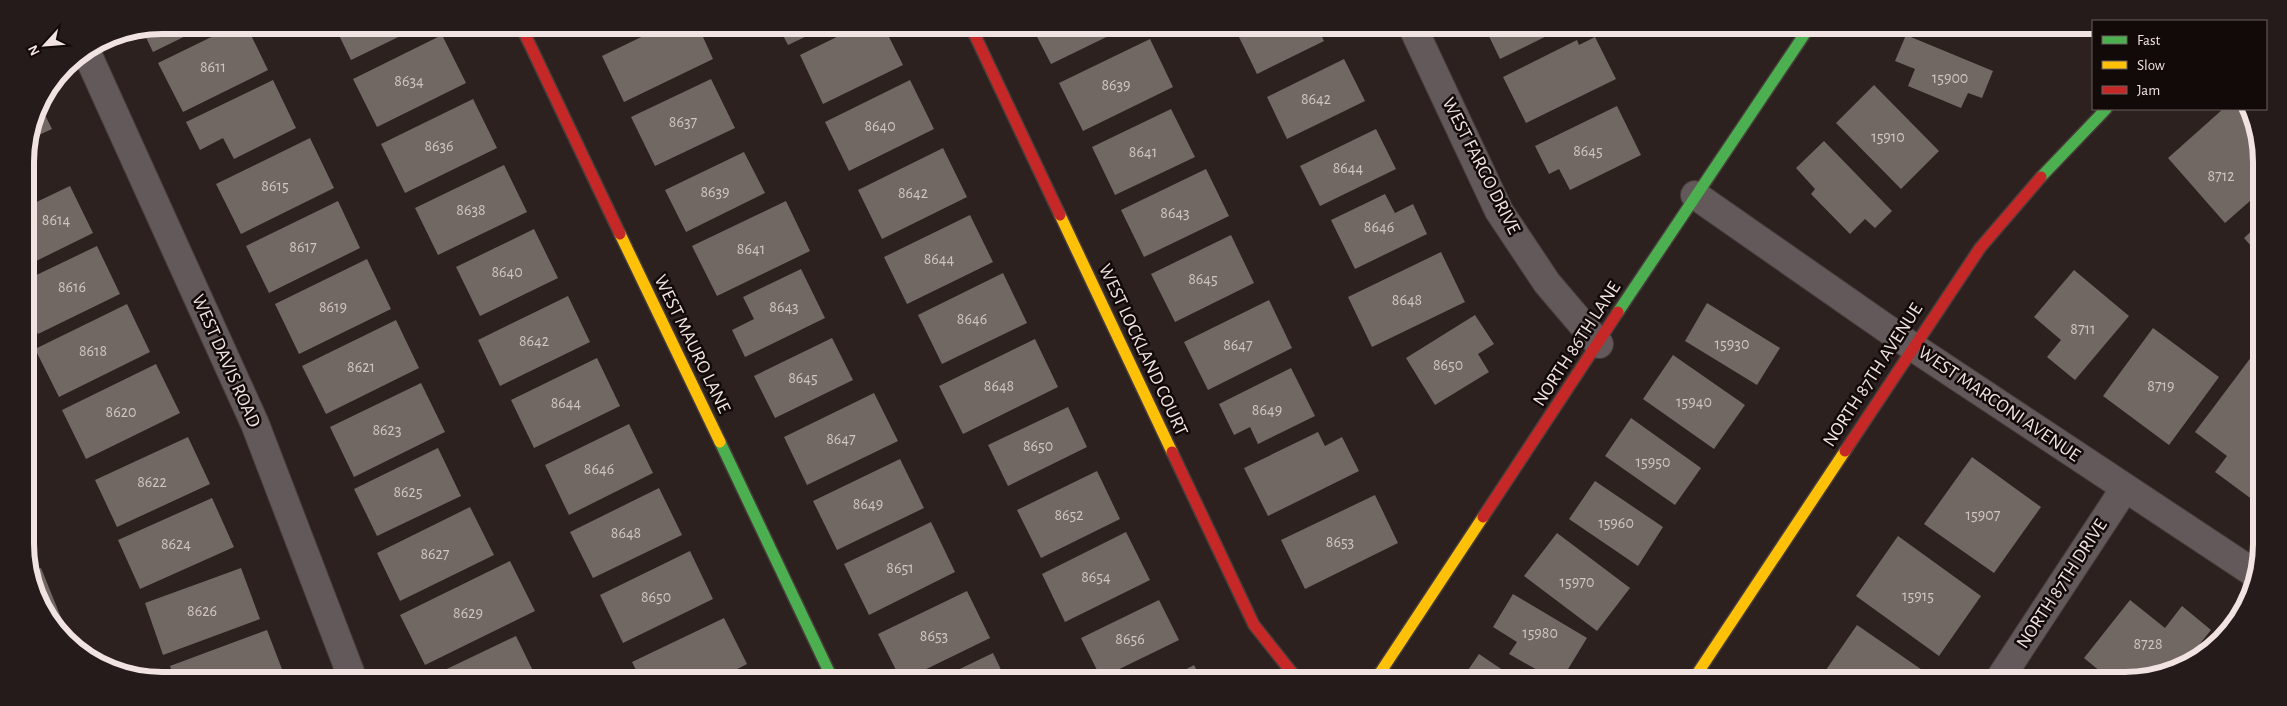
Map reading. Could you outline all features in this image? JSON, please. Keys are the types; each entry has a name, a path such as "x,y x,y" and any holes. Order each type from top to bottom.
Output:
{"street":[{"name":"WEST MAURO LANE","path":"525,34 829,672"},
{"name":"WEST LOCKLAND COURT","path":"973,34 1254,625 1291,672"},
{"name":"WEST FARGO DRIVE","path":"1415,34 1499,211 1547,283 1599,344"},
{"name":"NORTH 86TH LANE","path":"1381,672 1599,344 1695,195 1805,34"},
{"name":"WEST DAVIS ROAD","path":"89,57 255,424 350,672"},
{"name":"NORTH 87TH AVENUE","path":"1698,672 1912,347 1980,248 2056,159 2105,110"},
{"name":"WEST MARCONI AVENUE","path":"1695,195 1912,347 2250,570"},
{"name":"NORTH 87TH DRIVE","path":"2004,672 2126,488"}],"building":[{"path":"190,34 153,52 145,35"},
{"path":"218,34 250,34 268,70 183,112 158,63"},
{"path":"338,34 405,34 351,60"},
{"path":"647,34 702,34 713,59 624,102 602,56"},
{"path":"782,34 811,34 788,45"},
{"path":"843,34 888,34 903,65 823,104 800,55"},
{"path":"1036,34 1113,34 1051,64"},
{"path":"1237,34 1321,34 1324,41 1257,74"},
{"path":"1488,34 1551,34 1500,59"},
{"path":"442,35 466,83 377,127 353,79"},
{"path":"1906,35 1993,71 1982,98 1968,93 1961,108 1908,86 1915,69 1895,61"},
{"path":"1595,37 1616,79 1526,123 1503,77 1577,40 1579,45"},
{"path":"1150,39 1173,87 1083,131 1059,83"},
{"path":"1344,59 1365,101 1287,139 1267,97"},
{"path":"711,79 735,128 655,166 631,117"},
{"path":"273,80 296,128 234,159 223,138 200,150 186,122"},
{"path":"910,80 934,129 849,171 825,122"},
{"path":"1874,85 1939,151 1901,189 1836,123"},
{"path":"473,99 497,148 405,193 381,144"},
{"path":"1617,106 1641,155 1570,190 1559,169 1549,174 1535,146"},
{"path":"1171,109 1195,157 1115,195 1092,147"},
{"path":"2222,110 2242,110 2251,137 2253,153 2253,198 2225,223 2168,158"},
{"path":"44,112 52,129 37,136"},
{"path":"1376,129 1396,169 1320,206 1300,166"},
{"path":"310,138 334,188 241,234 216,184"},
{"path":"1824,141 1892,211 1875,228 1865,219 1850,234 1811,194 1815,189 1796,168"},
{"path":"943,148 967,197 882,239 858,190"},
{"path":"744,152 765,193 686,232 665,190"},
{"path":"504,165 527,212 438,255 415,208"},
{"path":"1206,169 1229,216 1144,257 1121,210"},
{"path":"70,186 93,233 34,262 34,203"},
{"path":"1385,194 1395,213 1413,204 1427,234 1355,269 1331,220"},
{"path":"338,201 360,248 269,293 246,246"},
{"path":"786,201 810,251 717,296 692,246"},
{"path":"970,215 993,262 907,304 884,257"},
{"path":"534,229 558,278 480,316 456,267"},
{"path":"2253,230 2253,248 2244,238"},
{"path":"1231,235 1254,283 1175,322 1151,274"},
{"path":"97,246 120,294 38,334 34,326 34,276"},
{"path":"1441,252 1465,302 1372,347 1348,297"},
{"path":"367,259 391,309 299,354 275,304"},
{"path":"801,269 825,318 745,357 732,330 754,319 743,297"},
{"path":"2074,270 2129,316 2075,380 2047,357 2061,340 2034,317"},
{"path":"1003,273 1027,323 942,364 918,315"},
{"path":"568,296 590,342 500,386 478,340"},
{"path":"1269,300 1292,348 1208,390 1184,342"},
{"path":"1707,303 1780,348 1757,385 1685,341"},
{"path":"127,304 150,352 59,397 35,349"},
{"path":"1475,315 1494,344 1478,354 1489,372 1435,405 1406,358"},
{"path":"396,320 419,368 326,414 302,366"},
{"path":"2153,328 2219,377 2169,445 2103,396"},
{"path":"832,338 853,380 775,418 754,376"},
{"path":"1035,339 1058,387 963,434 939,386"},
{"path":"1673,355 1745,405 1714,449 1643,399"},
{"path":"2253,355 2253,500 2215,472 2227,456 2195,432"},
{"path":"597,358 620,406 534,448 511,400"},
{"path":"156,364 180,413 86,459 62,410"},
{"path":"1291,368 1315,416 1258,444 1250,427 1234,435 1219,404"},
{"path":"421,383 445,432 354,477 330,427"},
{"path":"874,393 898,441 807,485 784,437"},
{"path":"1068,407 1087,447 1008,486 988,445"},
{"path":"1631,418 1701,468 1675,505 1605,456"},
{"path":"629,424 653,473 569,515 545,465"},
{"path":"1318,432 1325,446 1342,437 1359,471 1268,516 1244,468"},
{"path":"188,437 210,484 117,527 95,480"},
{"path":"438,448 461,496 377,536 354,489"},
{"path":"1972,457 2041,507 1994,573 1924,524"},
{"path":"900,459 924,508 837,550 813,501"},
{"path":"1097,471 1120,519 1041,558 1017,510"},
{"path":"1595,481 1663,527 1638,566 1569,519"},
{"path":"659,488 682,535 593,578 570,532"},
{"path":"1375,495 1398,543 1305,589 1281,540"},
{"path":"212,498 234,547 140,589 118,540"},
{"path":"470,507 494,555 400,601 377,553"},
{"path":"931,522 955,572 869,615 844,564"},
{"path":"1126,532 1150,580 1065,622 1042,574"},
{"path":"1557,533 1630,588 1597,631 1524,576"},
{"path":"1898,536 1981,596 1939,656 1856,596"},
{"path":"690,551 713,599 623,643 600,595"},
{"path":"510,561 535,611 425,665 400,615"},
{"path":"41,568 62,620 59,621 43,593 36,570"},
{"path":"241,568 260,619 163,655 145,603"},
{"path":"967,591 990,638 920,672 897,672 878,634"},
{"path":"1513,594 1587,638 1566,672 1541,672 1509,654 1517,642 1493,627"},
{"path":"1159,600 1179,640 1113,672 1098,672 1081,638"},
{"path":"2130,600 2165,628 2182,606 2211,630 2192,653 2174,663 2150,670 2101,672 2084,658"},
{"path":"724,618 747,664 732,672 637,672 632,662"},
{"path":"1857,625 1925,672 1825,672"},
{"path":"267,630 283,672 172,672 170,666"},
{"path":"516,636 534,672 440,672"},
{"path":"993,653 1002,672 953,672"},
{"path":"1479,654 1506,672 1467,672"},
{"path":"1194,665 1198,672 1181,672"}],"traffic: fast":[{"path":"1618,312 1805,34"},
{"path":"2041,177 2105,110"},
{"path":"720,442 829,672"}],"traffic: slow":[{"path":"1060,215 1172,452"},
{"path":"620,234 720,442"},
{"path":"1698,672 1845,451"},
{"path":"1381,672 1483,517"}],"traffic: jam":[{"path":"525,34 620,234"},
{"path":"974,34 1060,215"},
{"path":"1845,451 1980,248 2041,177"},
{"path":"1483,517 1618,312"},
{"path":"1172,452 1254,625 1291,672"}]}
